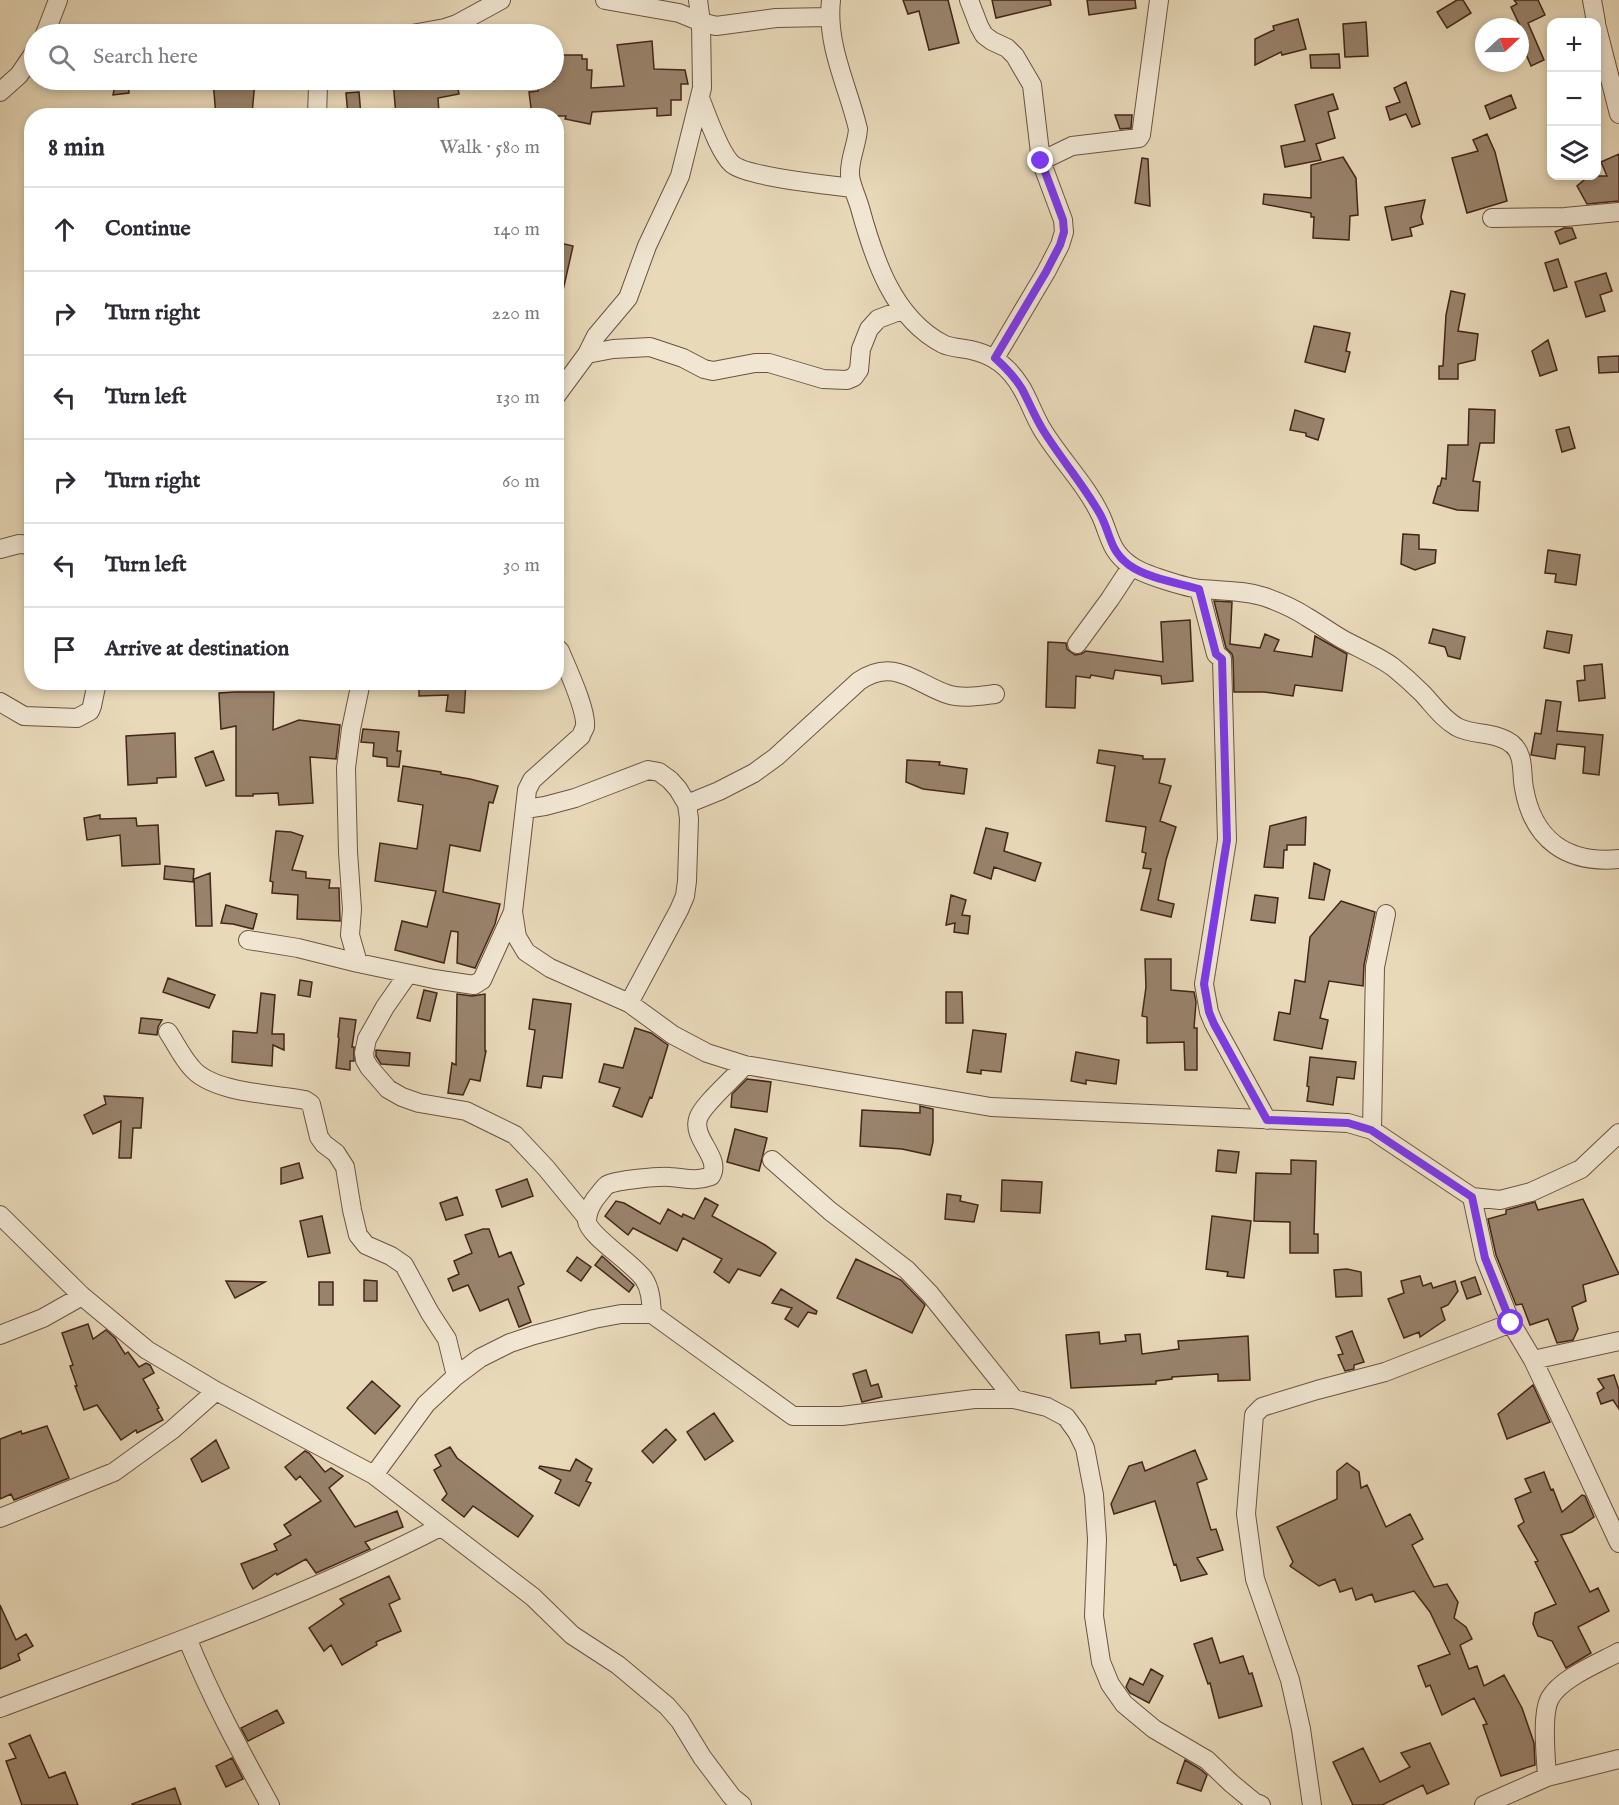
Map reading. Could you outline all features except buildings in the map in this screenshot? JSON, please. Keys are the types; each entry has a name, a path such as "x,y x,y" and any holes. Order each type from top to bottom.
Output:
{"street":[{"path":"49,24 58,0"},
{"path":"458,24 501,0"},
{"path":"605,0 671,11 716,26 830,8 837,63 858,129 850,162 850,179 872,246 889,288 902,310 920,329 945,345 972,350 995,358 1009,370 1021,387 1042,430 1083,486 1101,517 1108,538 1119,556 1131,567 1143,573 1199,589 1228,590 1262,596 1304,615 1391,666 1423,694 1438,713 1457,727 1472,732 1491,734 1513,745 1520,755 1529,813 1541,831 1557,847 1574,855 1600,861 1619,859"},
{"path":"564,385 597,336 631,293 647,246 680,176 702,88 698,0"},
{"path":"969,0 984,35 1007,48 1015,56 1032,86 1041,161 1063,220 1064,232 1046,272 995,358"},
{"path":"1041,161 1072,146 1139,138 1159,0"},
{"path":"1592,0 1595,18"},
{"path":"1601,34 1613,61 1619,114"},
{"path":"0,92 24,68"},
{"path":"317,108 318,90"},
{"path":"700,98 724,152 733,165 777,177 853,188"},
{"path":"1492,218 1565,217 1619,212"},
{"path":"587,354 623,348 650,347 713,371 754,363 769,363 822,379 847,380 854,377 859,370 861,349 869,329 878,319 902,310"},
{"path":"0,549 24,544"},
{"path":"1077,644 1131,567"},
{"path":"1199,589 1216,654 1222,659 1227,840 1204,984 1209,1012 1214,1024 1267,1120"},
{"path":"564,662 583,713 585,727 581,736 532,780 527,790 513,912 517,937 526,952 550,968 629,1003 673,1035 707,1053 745,1065 991,1107 1348,1123 1371,1130 1472,1197 1500,1200 1532,1192 1581,1169 1619,1133"},
{"path":"687,804 754,773 776,757 859,681 868,676 886,670 895,671 953,695 994,694"},
{"path":"0,702 24,716 77,718 87,713 92,706 95,690"},
{"path":"358,963 350,935 352,909 346,768 351,729 360,690"},
{"path":"525,809 575,798 648,770 659,772 670,780 687,804 689,819 685,896 629,1003"},
{"path":"248,940 298,948 408,974 474,984 483,980 513,912"},
{"path":"1371,1130 1375,967 1386,914"},
{"path":"408,974 385,1007 367,1039 364,1053 369,1067 388,1089 402,1097 419,1103 466,1111 515,1136 546,1168 587,1218 592,1231 634,1267 645,1281 651,1296 652,1314"},
{"path":"168,1032 192,1068 206,1081 221,1087 304,1100 311,1104 317,1134 324,1144 336,1153 345,1167 358,1235 366,1245 391,1256 404,1265 447,1339 456,1376"},
{"path":"587,1218 593,1202 607,1185 633,1179 668,1176 698,1181 711,1176 714,1168 708,1150 699,1136 698,1119 706,1106 745,1065"},
{"path":"772,1160 830,1210 907,1270 930,1294 1014,1399"},
{"path":"1472,1197 1485,1258 1511,1323 1533,1360 1619,1543"},
{"path":"0,1215 82,1296 147,1350 216,1391 374,1475 533,1598 572,1635 606,1655 667,1706 680,1721 702,1757 732,1797 742,1805"},
{"path":"0,1335 43,1318 82,1296"},
{"path":"374,1475 426,1404 456,1376 480,1358 510,1343 534,1335 594,1318 621,1314 652,1314 793,1416 842,1416 974,1399 1014,1399 1047,1407 1066,1417 1085,1448 1094,1495 1097,1539 1094,1616 1101,1662 1114,1692 1124,1704 1154,1729 1207,1760 1231,1783 1261,1805"},
{"path":"1312,1805 1301,1729 1290,1680 1255,1579 1246,1514 1254,1415 1262,1407 1385,1372 1511,1323"},
{"path":"1533,1360 1619,1341"},
{"path":"0,1518 114,1472 172,1430 216,1391"},
{"path":"0,1708 305,1591 440,1527"},
{"path":"187,1638 231,1736 270,1805"},
{"path":"1547,1777 1545,1717 1549,1699 1575,1676 1619,1652"},
{"path":"1484,1805 1547,1777 1619,1760"}],"route":[{"path":"1041,161 1063,220 1064,232 1046,272 995,358 1009,370 1021,387 1042,430 1083,486 1101,517 1108,538 1119,556 1131,567 1143,573 1199,589 1216,654 1222,659 1227,840 1204,984 1209,1012 1267,1120 1348,1123 1371,1130 1472,1197 1485,1258 1511,1323"}]}
